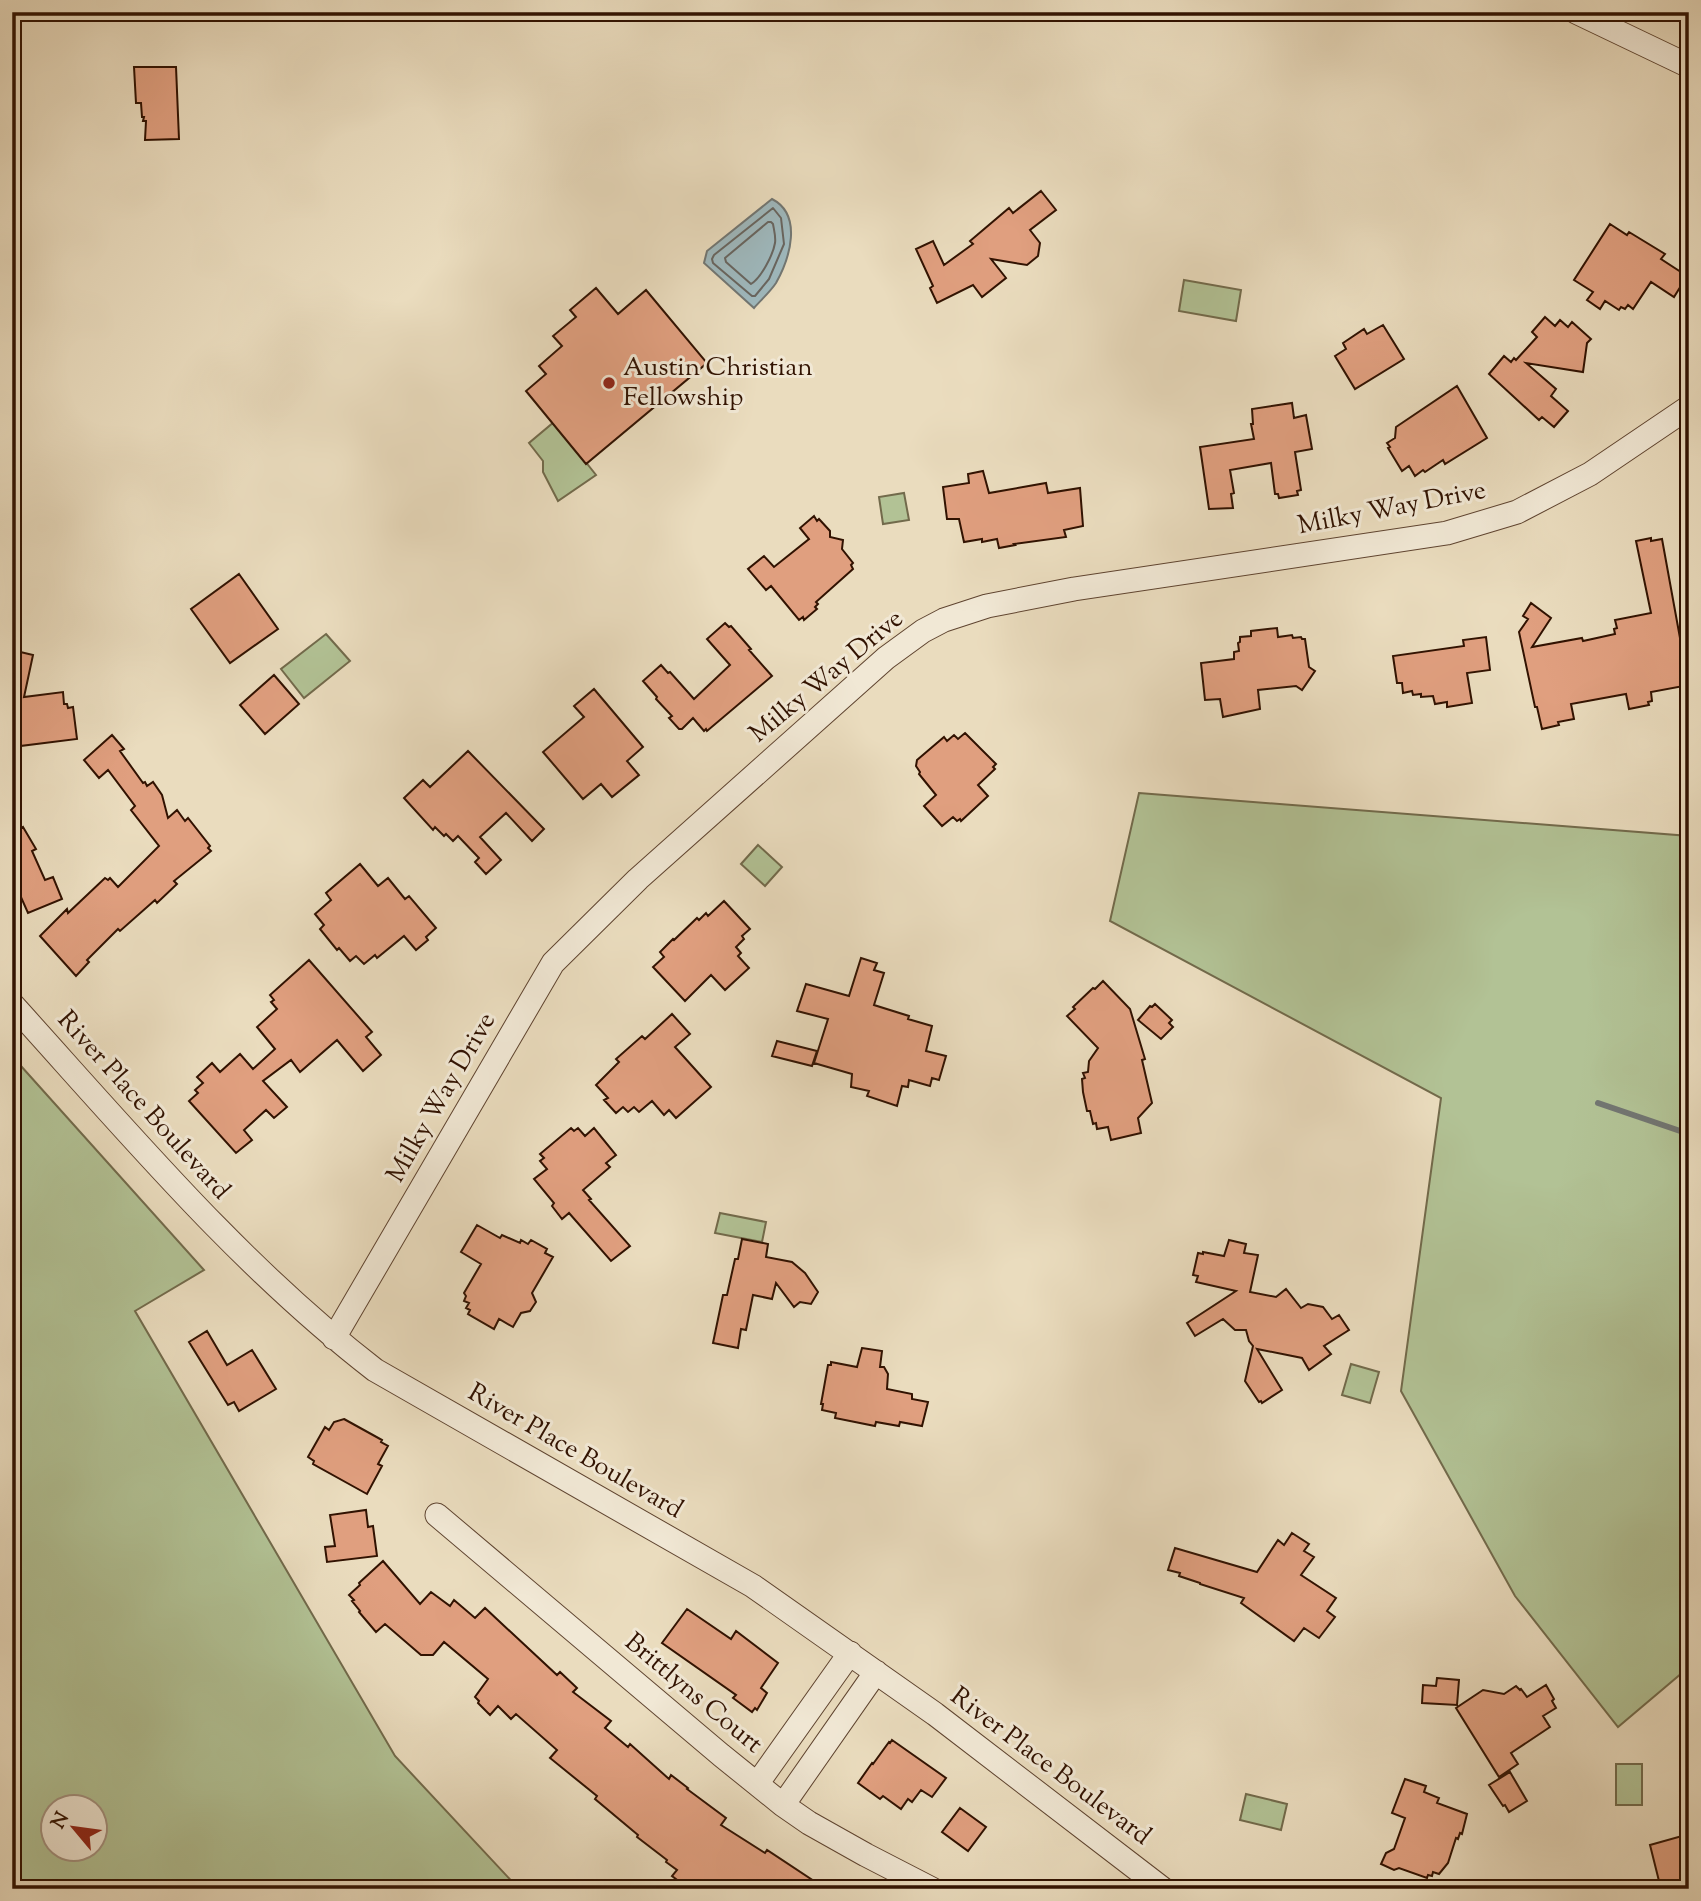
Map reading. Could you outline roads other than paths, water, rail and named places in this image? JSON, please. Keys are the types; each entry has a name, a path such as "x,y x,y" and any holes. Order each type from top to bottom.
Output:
{"street":[{"path":"1576,12 1689,66"},
{"name":"Milky Way Drive","path":"334,1338 553,963 638,879 886,658 923,631 944,620 987,606 1074,589 1447,533 1517,512 1590,474 1689,407"},
{"name":"River Place Boulevard","path":"12,1004 215,1225 295,1303 375,1370 753,1586 935,1714 1163,1889"},
{"name":"Brittlyns Court","path":"437,1515 783,1805 809,1823 932,1889"},
{"path":"757,1784 850,1653"},
{"path":"783,1805 876,1672"}],"water":[{"path":"772,199 782,206 788,215 791,238 786,262 776,283 754,308 704,263 707,251"}],"waterway":[{"path":"1598,1103 1689,1134"}],"place":[{"name":"Austin Christian Fellowship","path":"609,383"}]}
